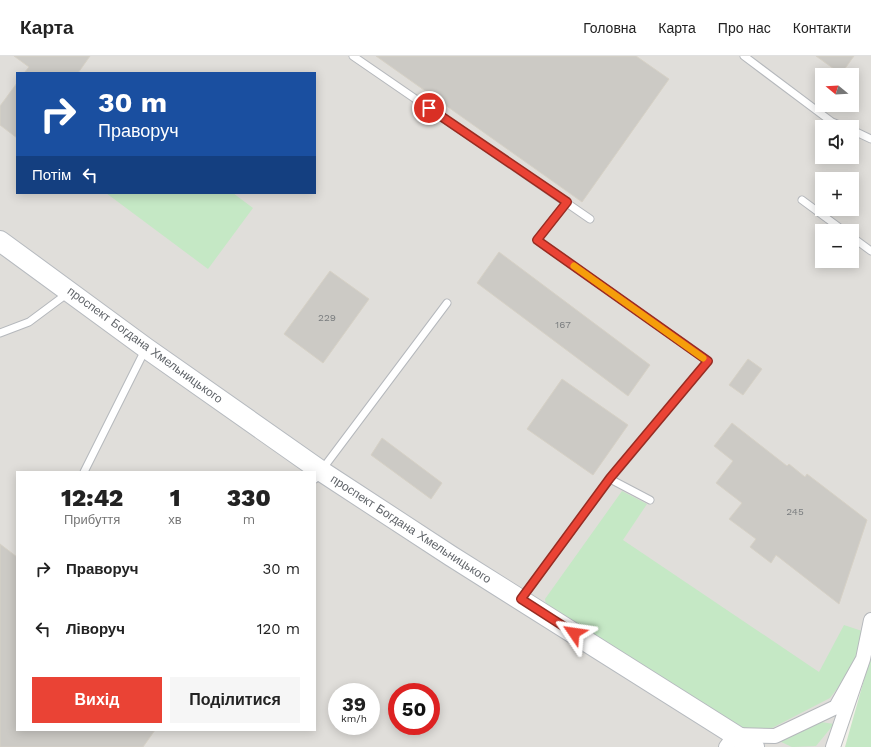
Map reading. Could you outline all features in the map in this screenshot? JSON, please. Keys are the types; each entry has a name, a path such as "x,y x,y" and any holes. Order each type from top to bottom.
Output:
{"main road":[{"name":"проспект Богдана Хмельницького","path":"0,241 313,471"},
{"name":"проспект Богдана Хмельницького","path":"318,475 521,599 730,741 754,747"}],"street":[{"path":"833,747 863,659 871,620"},
{"path":"730,741 774,736 836,707 863,659"}],"lane":[{"path":"353,56 590,219"},
{"path":"744,56 829,120"},
{"path":"859,133 871,139"},
{"path":"802,200 835,224"},
{"path":"521,599 610,478 708,361 537,240 567,202"},
{"path":"859,242 871,251"},
{"path":"0,333 30,322 70,292"},
{"path":"318,475 447,303"},
{"path":"84,471 146,348"},
{"path":"610,478 650,500"}],"shaded area":[{"path":"0,56 871,56 871,634 836,747 0,747"}],"green space":[{"path":"107,194 234,194 253,208 208,269"},
{"path":"622,491 647,504 623,540 819,672 844,625 865,632 856,664 830,698 770,729 736,728 547,611 545,599"},
{"path":"871,655 871,747 845,747"},
{"path":"821,722 834,724 816,746 792,747 779,741"}],"building":[{"path":"14,56 90,56 79,72 25,72 29,67"},
{"path":"376,56 636,56 669,79 582,202"},
{"path":"816,56 854,56 845,68 833,68"},
{"path":"16,84 16,137 0,125 0,106"},
{"path":"499,252 650,365 628,396 477,283"},
{"path":"330,271 369,299 323,363 284,334"},
{"path":"748,359 762,369 743,395 729,385"},
{"path":"562,379 628,425 593,475 527,429"},
{"path":"732,423 787,466 789,464 805,477 807,474 867,520 839,604 776,555 771,563 750,547 756,539 729,519 742,503 716,483 733,461 714,446"},
{"path":"382,438 442,483 431,499 371,455"},
{"path":"0,544 16,556 16,731 154,731 143,747 0,747"}],"slow traffic":[{"path":"574,266 703,358"}],"route":[{"path":"429,108 567,202 537,240 708,361 610,478 521,599 574,633"}]}
